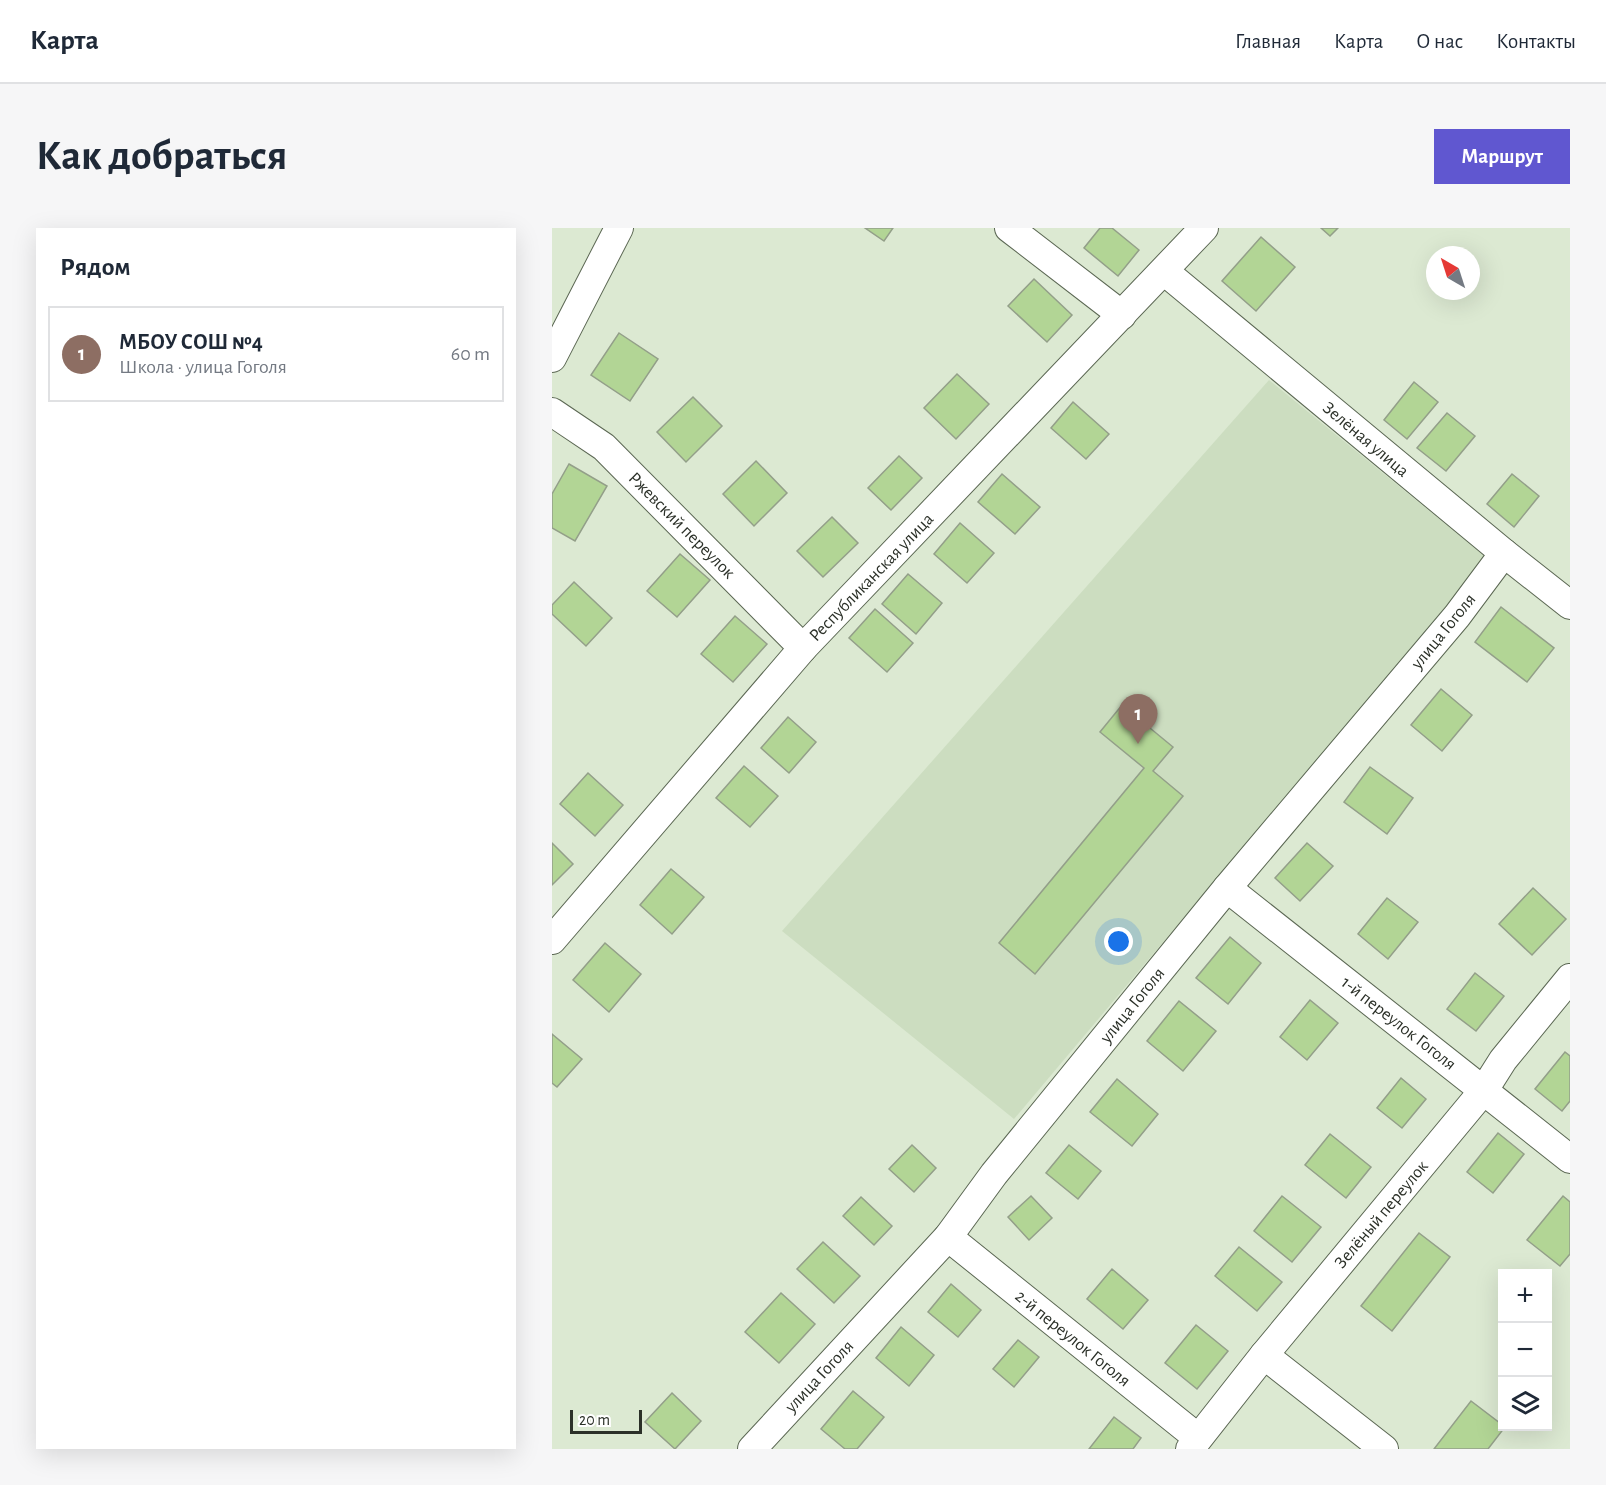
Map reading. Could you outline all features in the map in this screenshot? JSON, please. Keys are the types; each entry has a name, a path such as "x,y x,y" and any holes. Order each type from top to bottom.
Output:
{"street":[{"path":"552,358 619,228"},
{"path":"1009,228 1122,315"},
{"name":"Республиканская улица","path":"552,940 803,648 1204,228"},
{"name":"Зелёная улица","path":"1164,271 1570,605"},
{"name":"Ржевский переулок","path":"552,412 604,447 803,648"},
{"name":"улица Гоголя","path":"752,1449 948,1237 994,1174 1227,888 1457,616 1504,553"},
{"name":"1-й переулок Гоголя","path":"1227,888 1570,1159"},
{"name":"Зелёный переулок","path":"1194,1444 1264,1355 1484,1090 1503,1060 1570,978"},
{"name":"2-й переулок Гоголя","path":"948,1237 1194,1444"},
{"path":"1264,1355 1384,1449"}],"shaded area":[{"path":"1269,380 1487,558 1014,1119 782,931"}],"building":[{"path":"865,228 893,228 884,241"},
{"path":"1100,228 1112,228 1139,250 1118,276 1084,248"},
{"path":"1321,228 1338,228 1330,236"},
{"path":"1261,237 1295,267 1256,311 1222,281"},
{"path":"1034,279 1072,315 1047,342 1008,306"},
{"path":"619,333 658,359 630,401 591,375"},
{"path":"957,374 989,404 956,439 924,408"},
{"path":"1414,382 1438,402 1407,439 1384,420"},
{"path":"693,397 722,426 686,462 657,432"},
{"path":"1073,402 1109,434 1086,459 1051,428"},
{"path":"1447,413 1475,436 1446,471 1417,448"},
{"path":"899,456 922,478 891,510 868,488"},
{"path":"756,461 787,493 754,526 723,494"},
{"path":"569,464 607,486 575,541 552,528 552,494"},
{"path":"1002,474 1040,507 1015,534 978,502"},
{"path":"1512,474 1539,496 1514,527 1487,504"},
{"path":"832,517 858,543 823,577 797,551"},
{"path":"960,523 994,553 967,583 934,554"},
{"path":"680,554 710,580 677,617 647,591"},
{"path":"908,574 942,603 916,634 882,604"},
{"path":"574,582 612,618 586,646 552,614 552,605"},
{"path":"1501,607 1554,648 1527,682 1475,642"},
{"path":"875,609 913,643 887,672 849,638"},
{"path":"735,616 767,644 733,682 701,654"},
{"path":"1441,689 1472,715 1442,751 1411,725"},
{"path":"1122,705 1173,747 1153,771 1183,796 1035,974 999,943 1144,768 1100,732"},
{"path":"788,717 816,742 789,773 761,748"},
{"path":"744,766 778,796 750,827 716,798"},
{"path":"1370,767 1413,798 1387,834 1344,802"},
{"path":"588,773 623,805 595,836 560,804"},
{"path":"552,843 573,864 552,885"},
{"path":"1307,843 1333,866 1300,901 1275,878"},
{"path":"671,869 704,897 672,934 640,905"},
{"path":"1533,888 1566,919 1532,955 1499,924"},
{"path":"1387,898 1418,922 1388,959 1358,934"},
{"path":"1230,937 1261,963 1228,1004 1196,978"},
{"path":"605,943 641,974 609,1012 573,980"},
{"path":"1475,973 1504,996 1476,1031 1447,1009"},
{"path":"1310,1000 1338,1023 1307,1060 1280,1037"},
{"path":"1179,1001 1216,1031 1183,1071 1147,1041"},
{"path":"552,1034 582,1059 557,1087 552,1083"},
{"path":"1565,1052 1570,1056 1570,1101 1562,1111 1535,1089"},
{"path":"1401,1078 1426,1099 1402,1128 1377,1108"},
{"path":"1117,1079 1158,1114 1132,1146 1090,1112"},
{"path":"1498,1133 1524,1154 1493,1193 1467,1172"},
{"path":"1330,1134 1371,1167 1346,1198 1305,1165"},
{"path":"912,1145 936,1168 914,1192 889,1169"},
{"path":"1069,1145 1101,1171 1078,1199 1046,1173"},
{"path":"1031,1196 1052,1218 1029,1240 1008,1217"},
{"path":"1282,1196 1321,1227 1292,1262 1254,1231"},
{"path":"1563,1196 1570,1202 1570,1254 1560,1266 1527,1240"},
{"path":"861,1197 892,1226 874,1245 843,1216"},
{"path":"1419,1233 1450,1257 1392,1331 1361,1306"},
{"path":"823,1242 860,1276 834,1303 797,1269"},
{"path":"1239,1247 1282,1282 1257,1311 1215,1276"},
{"path":"1112,1269 1148,1300 1123,1329 1087,1299"},
{"path":"951,1284 981,1310 958,1337 928,1312"},
{"path":"781,1293 815,1324 779,1363 745,1332"},
{"path":"1196,1325 1228,1351 1197,1389 1165,1363"},
{"path":"901,1327 934,1355 909,1386 876,1358"},
{"path":"1018,1340 1039,1357 1014,1387 993,1369"},
{"path":"853,1391 884,1417 857,1449 845,1449 821,1429"},
{"path":"672,1393 701,1421 675,1449 645,1422"},
{"path":"1471,1401 1498,1422 1498,1431 1502,1431 1488,1449 1434,1449"},
{"path":"1114,1417 1141,1438 1133,1449 1089,1449"}],"place":[{"name":"МБОУ СОШ №4","path":"1138,744"}]}
